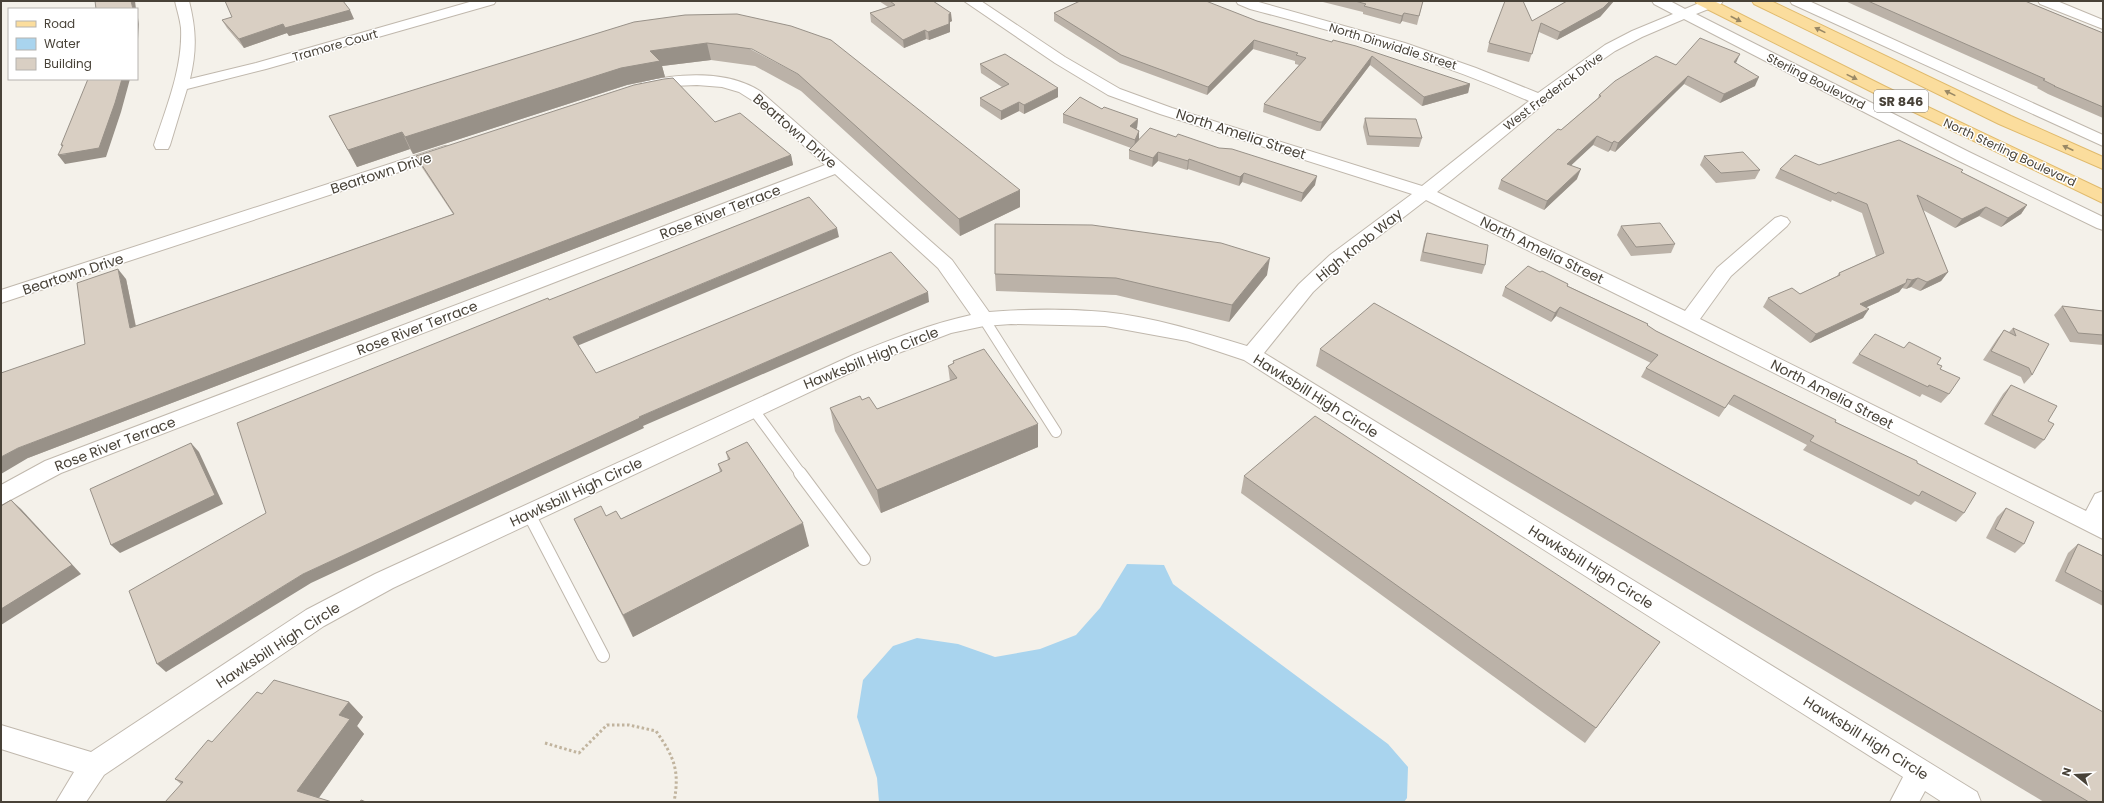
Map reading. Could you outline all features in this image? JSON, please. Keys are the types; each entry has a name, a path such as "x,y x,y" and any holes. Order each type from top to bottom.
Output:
{"main road":[{"name":"North Sterling Boulevard","path":"1759,1 2005,120 2103,164"},
{"name":"North Sterling Boulevard","path":"1709,2 1880,90 2103,196"}],"street":[{"path":"162,145 180,86 187,51 188,30 182,1"},
{"name":"Tramore Court","path":"180,86 261,66 490,1"},
{"name":"North Amelia Street","path":"971,1 1060,60 1114,92 1166,111 1425,193 1688,321 2097,527"},
{"name":"North Dinwiddie Street","path":"1243,1 1255,6 1425,54 1499,81 1540,100"},
{"name":"Sterling Boulevard","path":"1659,1 1962,156 2103,224"},
{"path":"1797,1 2103,141"},
{"path":"2045,1 2103,25"},
{"name":"West Frederick Drive","path":"1425,193 1540,100 1610,48 1637,34 1709,2"},
{"name":"Beartown Drive","path":"633,89 662,83 701,80 728,84 747,90 764,101 945,264 984,319"},
{"name":"Beartown Drive","path":"1,297 464,145"},
{"name":"Rose River Terrace","path":"1,496 53,467 837,167"},
{"name":"High Knob Way","path":"1251,355 1306,288 1337,259 1425,193"},
{"path":"1688,321 1724,272 1781,222"},
{"name":"Hawksbill High Circle","path":"70,802 94,766 315,618 384,581 753,409 909,340 948,327 984,319 1105,319 1189,335 1251,355 1967,802"},
{"path":"2097,527 2103,500"},
{"path":"1,736 94,766"},
{"path":"1904,802 1920,772"}],"lane":[{"path":"984,319 1056,432"},
{"path":"753,409 864,559"},
{"path":"529,514 603,656"}],"path":[{"path":"545,744 579,753 607,725 629,725 656,730 674,756 679,784 674,802"}],"water":[{"path":"1127,564 1164,565 1173,584 1388,744 1408,767 1407,798 1404,802 879,802 877,778 857,717 863,680 893,646 917,638 958,644 995,657 1040,649 1076,635 1100,608"}],"building":[{"path":"95,1 131,1 133,8 96,8"},
{"path":"225,1 343,1 350,10 285,28 283,24 239,39 222,20 232,17"},
{"path":"890,1 933,1 951,13 949,14 949,24 928,32 925,30 903,40 870,13 895,5"},
{"path":"1080,1 1206,1 1257,21 1332,42 1333,40 1356,46 1470,84 1424,97 1372,56 1322,122 1319,122 1264,104 1306,58 1296,55 1298,53 1254,40 1208,87 1121,55 1054,13"},
{"path":"1355,1 1423,1 1419,16 1404,13 1402,16 1364,6 1366,4"},
{"path":"1505,1 1523,1 1532,21 1567,1 1610,1 1603,8 1560,32 1541,23 1532,54 1489,43"},
{"path":"1868,1 2025,1 2103,33 2103,107 2054,86 2043,80 2045,79"},
{"path":"737,14 791,26 831,40 1020,190 959,219 798,74 752,49 707,43 650,51 660,61 621,68 405,137 402,132 348,150 329,116 634,22 685,15"},
{"path":"1700,38 1740,54 1734,62 1759,77 1724,94 1688,76 1618,143 1614,141 1612,143 1597,136 1567,164 1581,169 1547,201 1501,180 1558,129 1561,130 1601,96 1599,95 1615,81 1656,56 1676,65"},
{"path":"1005,54 1058,88 1024,105 1019,102 1001,111 980,98 1009,84 980,64"},
{"path":"673,78 715,122 740,113 791,155 18,448 1,457 1,373 85,344 77,283 118,269 130,328 454,214 416,156 634,85"},
{"path":"88,80 122,80 99,148 58,155 63,145 61,145"},
{"path":"1080,97 1102,109 1104,107 1138,119 1130,126 1139,131 1135,140 1063,114"},
{"path":"1365,118 1416,119 1422,138 1369,136"},
{"path":"1150,128 1176,137 1178,134 1219,148 1232,149 1317,176 1303,193 1244,173 1240,177 1189,159 1188,161 1158,152 1153,158 1129,150"},
{"path":"1899,140 1963,170 1961,172 2027,205 2008,218 1986,207 1962,219 1917,195 1948,272 1927,282 1918,278 1912,280 1907,279 1906,283 1860,304 1869,309 1816,334 1768,298 1792,288 1800,294 1840,275 1839,273 1884,253 1867,204 1838,192 1836,194 1780,169 1795,155 1819,165"},
{"path":"1743,152 1760,170 1721,173 1704,156"},
{"path":"809,197 837,228 573,337 596,373 891,252 928,292 639,417 640,418 303,574 157,664 129,591 266,513 237,423 548,298 549,300"},
{"path":"1660,223 1675,244 1636,247 1621,226"},
{"path":"995,224 1092,225 1221,243 1270,258 1232,305 1116,278 995,274"},
{"path":"1427,233 1488,245 1485,265 1423,252"},
{"path":"1528,266 1540,272 1542,271 1568,284 1567,286 1648,324 1647,325 1656,331 1836,420 1835,422 1917,461 1917,463 1976,493 1964,513 1922,491 1919,496 1810,441 1814,436 1734,395 1725,408 1646,368 1658,355 1560,307 1555,313 1505,287"},
{"path":"1374,303 2103,712 2103,802 2089,802 1320,349"},
{"path":"2062,306 2103,311 2103,335 2078,333"},
{"path":"2013,328 2049,344 2032,375 2029,368 1991,351 2004,330 2016,336"},
{"path":"1875,334 1904,348 1909,342 1941,358 1937,364 1942,366 1940,369 1960,378 1949,394 1929,385 1928,387 1859,354"},
{"path":"984,349 1038,424 877,490 830,408 860,396 862,400 869,397 877,409 957,378 948,366 954,363 953,361"},
{"path":"2011,385 2057,406 2048,421 2054,424 2044,440 1992,415"},
{"path":"1315,416 1660,642 1596,728 1244,476"},
{"path":"747,442 803,523 623,615 574,519 601,506 606,516 616,511 621,519 722,471 718,464 730,459 726,452"},
{"path":"191,443 215,495 111,545 90,489"},
{"path":"11,500 72,565 1,609 1,506"},
{"path":"2006,508 2034,522 2024,544 1995,529"},
{"path":"2078,544 2103,556 2103,592 2065,572"},
{"path":"274,680 349,702 339,715 350,719 297,791 332,802 165,802 183,782 175,779 208,740 212,742 257,692 262,694"}]}
